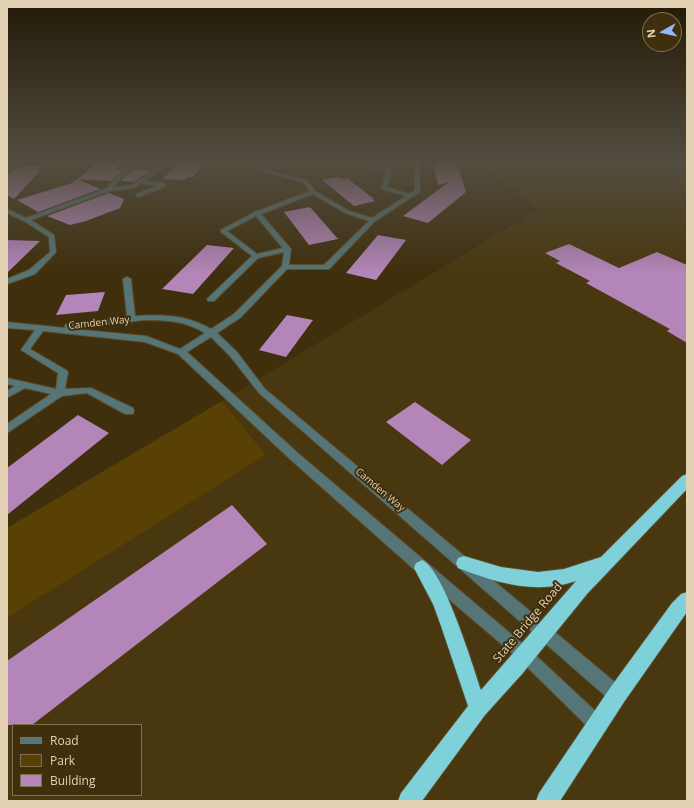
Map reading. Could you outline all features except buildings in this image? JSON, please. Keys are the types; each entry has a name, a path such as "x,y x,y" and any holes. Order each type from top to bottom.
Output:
{"highway":[{"name":"State Bridge Road","path":"410,801 478,708 605,562 687,480"},
{"path":"464,563 500,575 519,579 541,580 564,577 605,562"},
{"path":"422,568 439,599 450,626 478,708"},
{"path":"547,801 617,695 678,609 687,600"}],"street":[{"path":"26,220 83,199"},
{"path":"256,256 224,230 257,213 294,199"},
{"path":"324,199 347,212 373,220"},
{"path":"285,266 326,267 373,220 406,199"},
{"path":"7,210 52,236 53,252 32,272 7,282"},
{"path":"257,213 288,249"},
{"path":"211,298 229,283 256,256 288,249"},
{"path":"181,352 237,316 285,266 288,249"},
{"path":"127,279 131,320"},
{"name":"Camden Way","path":"40,330 168,317 196,323 211,332 227,348 262,391 617,695"},
{"path":"7,325 40,330 25,350 63,372 60,393 7,429"},
{"name":"Camden Way","path":"40,330 146,339 181,352 295,457 422,568 525,655 598,725"},
{"path":"7,381 60,393 88,390 129,411"},
{"path":"7,395 24,384"}],"shaded area":[{"path":"524,199 687,199 687,801 7,801 7,618 266,455 222,401 537,210"}],"green space":[{"path":"222,401 266,455 7,618 7,528"}]}
